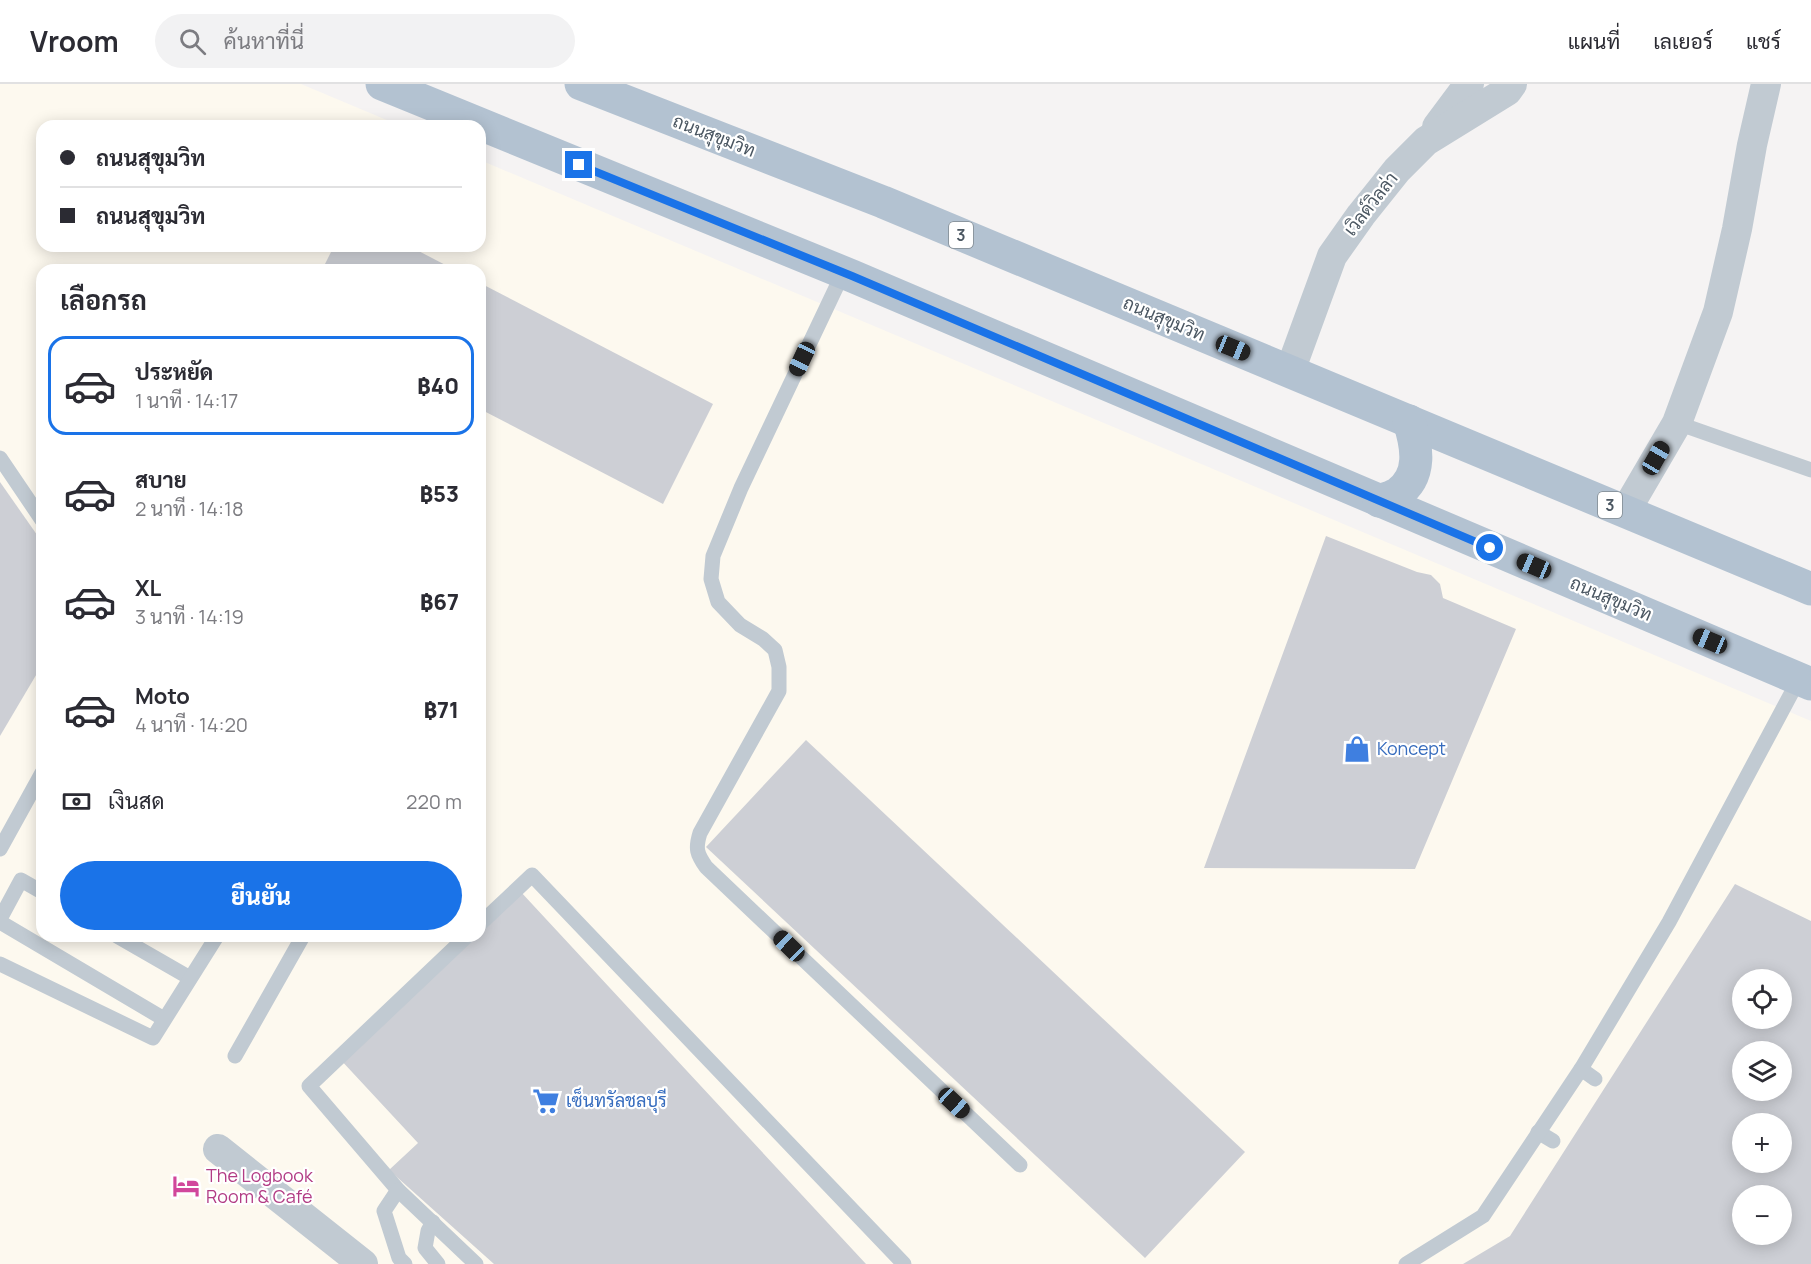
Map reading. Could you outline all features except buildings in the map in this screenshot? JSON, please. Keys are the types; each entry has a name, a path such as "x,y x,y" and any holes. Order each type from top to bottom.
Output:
{"main road":[{"name":"ถนนสุขุมวิท","path":"382,84 470,120"},
{"name":"ถนนสุขุมวิท","path":"581,84 883,202 1811,590"},
{"name":"ถนนสุขุมวิท","path":"486,127 843,273 1805,681"},
{"path":"1380,501 1397,494 1408,483 1415,470 1417,455 1415,439 1408,421"}],"street":[{"path":"1426,141 1469,84"},
{"name":"เวิลด์วิลล่า","path":"1290,371 1332,256 1361,215 1397,170 1426,141 1507,91 1512,84"},
{"path":"1625,512 1677,423 1718,312 1766,84"},
{"path":"218,1149 363,1264"}],"lane":[{"path":"843,273 741,488 713,556 711,579 718,602 740,625 763,639 775,650 779,668 779,691 700,833 697,844 698,856 706,867 1020,1165"},
{"path":"1677,423 1811,470"},
{"path":"0,459 36,511"},
{"path":"1406,1264 1483,1216 1581,1069 1669,922 1805,681"},
{"path":"0,849 36,784"},
{"path":"486,918 532,875 904,1264"},
{"path":"36,889 21,880 0,921 164,1019"},
{"path":"127,942 190,978"},
{"path":"0,964 153,1038 213,942"},
{"path":"235,1056 300,942"},
{"path":"461,942 309,1086 398,1190 476,1264"},
{"path":"1581,1069 1595,1079"},
{"path":"1538,1132 1553,1141"},
{"path":"398,1190 384,1211 399,1258 405,1264"},
{"path":"433,1222 428,1231 425,1248 438,1264"}],"shaded area":[{"path":"0,84 301,84 387,120 36,120 36,252 486,252 486,163 1811,721 1811,1264 0,1264"}],"place":[{"name":"Koncept","path":"1357,749"},
{"name":"เซ็นทรัลชลบุรี","path":"546,1101"},
{"name":"The Logbook Room & Café","path":"186,1186"}],"route":[{"path":"579,165 852,276 1490,548"}]}
